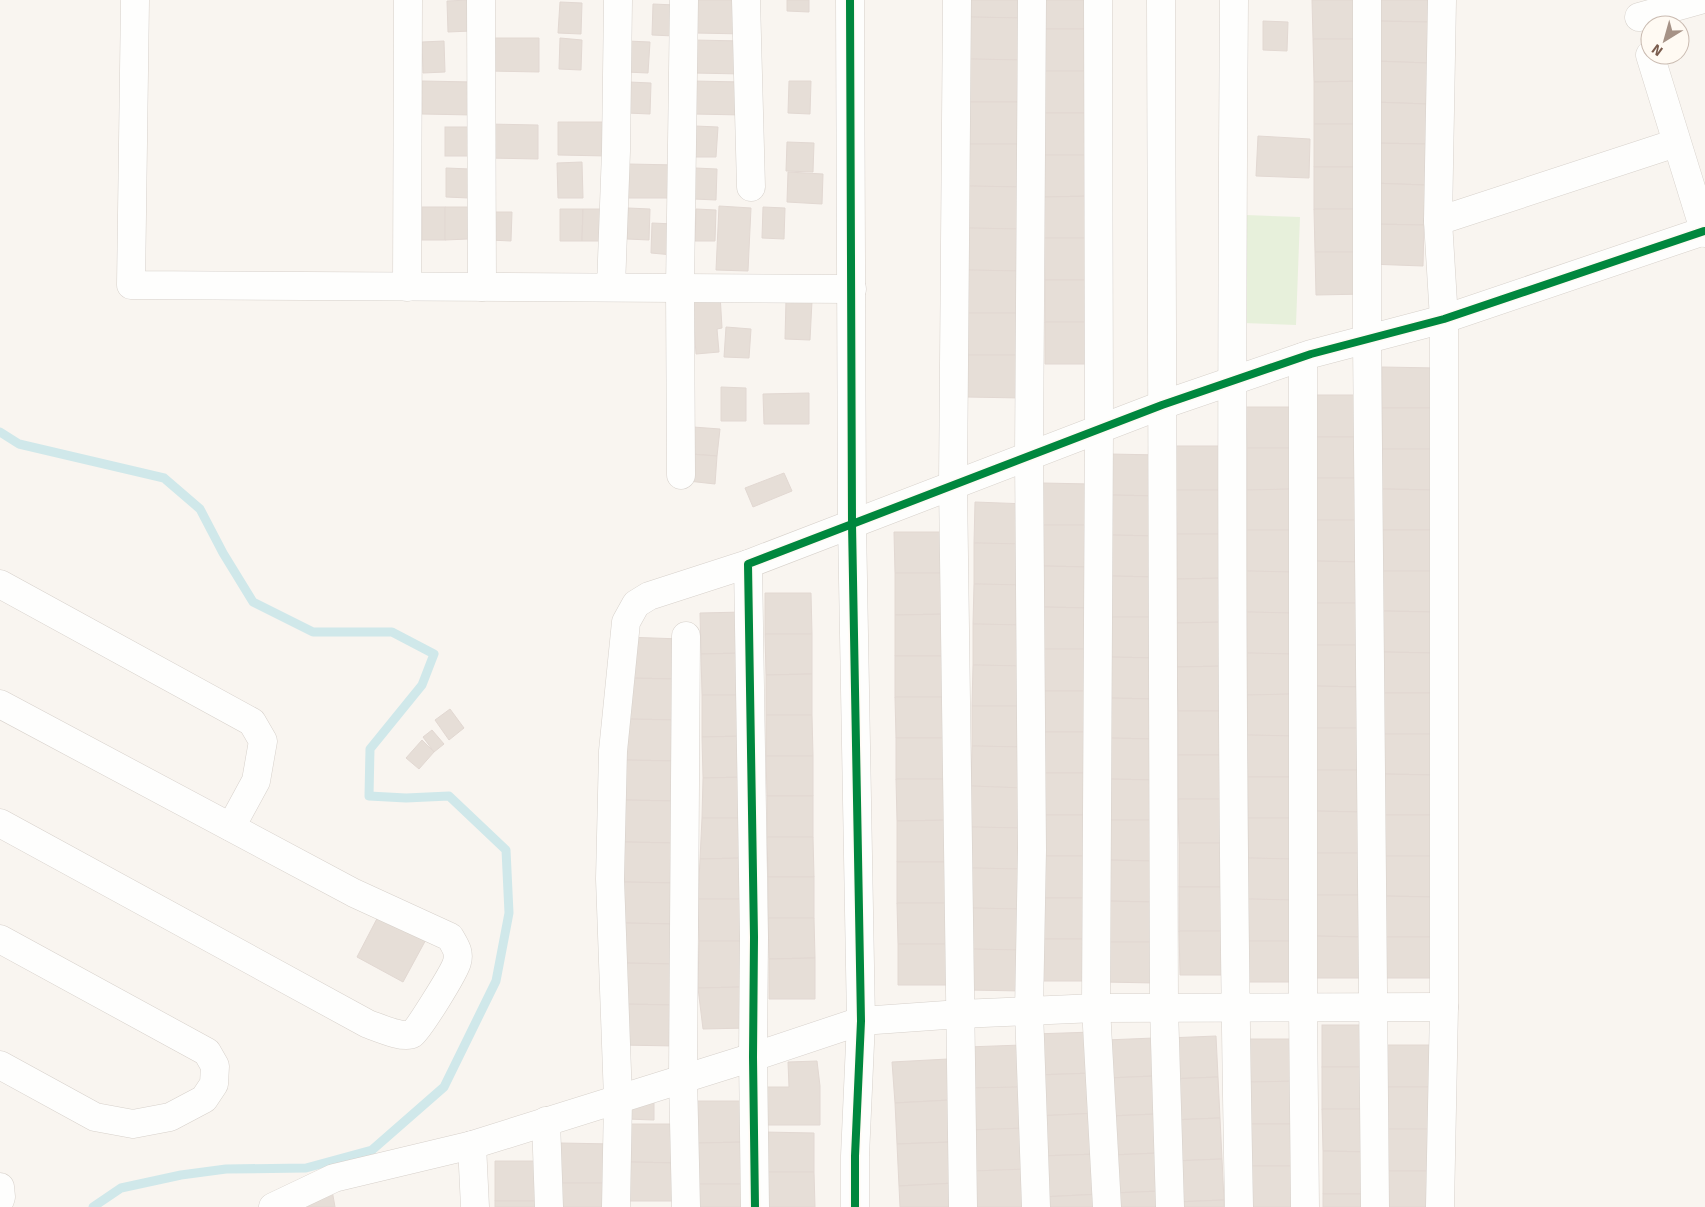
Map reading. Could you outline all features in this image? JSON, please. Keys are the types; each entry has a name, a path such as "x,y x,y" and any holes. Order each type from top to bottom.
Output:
{"street":[{"path":"135,0 131,285 852,289"},
{"path":"407,286 408,0"},
{"path":"481,0 482,287"},
{"path":"611,288 616,151 618,0"},
{"path":"681,475 680,288 684,0"},
{"path":"746,0 751,187"},
{"path":"850,0 852,524 861,1021 854,1156 855,1207"},
{"path":"957,0 953,485 963,1207"},
{"path":"1032,0 1029,456 1032,840 1029,1011 1036,1207"},
{"path":"1098,0 1099,429 1096,1008 1107,1207"},
{"path":"1161,0 1164,1008 1170,1207"},
{"path":"1234,0 1231,381 1235,1009 1239,1207"},
{"path":"1367,0 1375,1207"},
{"path":"1440,1207 1444,1007 1444,319 1438,221 1442,0"},
{"path":"1637,9 1700,0"},
{"path":"616,1207 618,1098 610,869 613,751 626,622 636,604 649,596 748,564 1162,405 1303,356 1444,319 1705,232 1653,65"},
{"path":"1438,221 1676,143"},
{"path":"1303,356 1303,1008 1305,1207"},
{"path":"748,564 754,938 755,1207"},
{"path":"0,584 252,722 263,741 256,781 231,827"},
{"path":"686,636 683,1078 686,1207"},
{"path":"0,704 354,893 450,938 458,951 457,963 424,1020 412,1034 404,1036 368,1024 0,823"},
{"path":"0,939 207,1052 215,1066 214,1084 204,1099 170,1117 133,1124 95,1117 0,1065"},
{"path":"273,1207 334,1178 472,1145 861,1021 960,1014 1096,1008 1444,1007"},
{"path":"546,1121 549,1207"},
{"path":"472,1145 476,1207"},
{"path":"0,1187 0,1200"}],"green space":[{"path":"1246,215 1300,217 1296,325 1243,323"}],"building":[{"path":"469,0 471,31 448,32 447,1"},
{"path":"695,0 745,0 745,34 695,33"},
{"path":"787,0 809,0 809,12 787,11"},
{"path":"969,0 1024,0 1024,18 969,17"},
{"path":"1041,0 1092,0 1093,29 1042,29"},
{"path":"1312,0 1362,0 1362,39 1313,39"},
{"path":"1376,0 1430,0 1429,22 1375,21"},
{"path":"560,2 582,3 581,34 558,33"},
{"path":"653,4 675,5 674,36 652,35"},
{"path":"969,17 1024,18 1024,60 968,59"},
{"path":"1263,21 1288,22 1287,51 1263,50"},
{"path":"1375,21 1429,22 1428,63 1374,61"},
{"path":"1042,29 1093,29 1093,71 1042,71"},
{"path":"489,38 539,38 539,72 489,71"},
{"path":"560,38 582,40 581,70 559,69"},
{"path":"1313,39 1362,39 1363,81 1314,82"},
{"path":"693,40 743,41 743,74 693,73"},
{"path":"444,41 445,72 423,73 422,42"},
{"path":"627,41 650,42 648,73 626,72"},
{"path":"968,59 1024,60 1023,102 968,102"},
{"path":"1374,61 1428,63 1427,104 1373,102"},
{"path":"1042,71 1093,71 1094,113 1043,113"},
{"path":"422,81 473,82 473,115 422,114"},
{"path":"693,81 743,82 743,115 693,114"},
{"path":"789,81 811,81 810,114 788,113"},
{"path":"1363,81 1363,124 1314,124 1314,82"},
{"path":"629,82 651,83 650,114 627,113"},
{"path":"968,102 1023,102 1023,144 968,144"},
{"path":"1373,102 1427,104 1426,144 1372,143"},
{"path":"1043,113 1094,113 1094,155 1043,155"},
{"path":"558,122 608,122 608,156 558,155"},
{"path":"488,124 538,125 538,159 488,158"},
{"path":"1314,124 1363,124 1364,167 1314,167"},
{"path":"695,126 718,127 716,157 694,157"},
{"path":"445,127 468,127 468,156 445,156"},
{"path":"1258,136 1310,139 1309,178 1256,176"},
{"path":"787,142 814,143 813,172 786,171"},
{"path":"1372,143 1426,144 1425,185 1371,183"},
{"path":"968,144 1023,144 1023,187 967,186"},
{"path":"1043,155 1094,155 1095,196 1044,197"},
{"path":"582,162 583,198 558,198 557,163"},
{"path":"628,164 677,165 677,198 627,198"},
{"path":"1314,167 1364,167 1364,209 1314,209"},
{"path":"446,168 470,169 469,198 446,197"},
{"path":"695,168 717,169 716,200 694,199"},
{"path":"788,172 823,174 822,204 787,202"},
{"path":"1371,183 1425,185 1424,225 1370,224"},
{"path":"967,186 1023,187 1022,229 967,228"},
{"path":"1095,196 1095,238 1044,238 1044,197"},
{"path":"719,206 751,208 748,271 716,270"},
{"path":"422,207 445,207 445,240 422,240"},
{"path":"445,207 468,207 468,239 445,240"},
{"path":"763,207 785,208 784,239 762,238"},
{"path":"628,208 650,209 649,240 627,239"},
{"path":"560,209 583,209 582,241 560,241"},
{"path":"583,209 605,209 605,241 582,241"},
{"path":"696,209 716,210 715,241 695,241"},
{"path":"1314,209 1364,209 1364,252 1315,252"},
{"path":"491,212 512,212 511,241 490,240"},
{"path":"652,223 674,224 673,255 651,253"},
{"path":"1370,224 1424,225 1423,266 1369,264"},
{"path":"967,228 1022,229 1022,271 967,270"},
{"path":"1044,238 1095,238 1096,280 1045,280"},
{"path":"1315,252 1364,252 1365,294 1316,295"},
{"path":"967,270 1022,271 1022,313 966,313"},
{"path":"1045,280 1096,280 1096,322 1045,322"},
{"path":"720,294 722,328 717,329 719,352 696,354 692,296"},
{"path":"786,300 812,301 810,340 785,339"},
{"path":"966,313 1022,313 1021,355 966,355"},
{"path":"1045,322 1096,322 1097,364 1045,364"},
{"path":"726,327 751,329 749,358 724,357"},
{"path":"966,355 1021,355 1021,398 966,397"},
{"path":"1382,367 1436,368 1436,408 1382,408"},
{"path":"721,387 746,388 746,421 721,421"},
{"path":"809,393 809,424 764,424 763,394"},
{"path":"1313,395 1364,395 1364,437 1313,437"},
{"path":"1246,407 1293,407 1292,448 1247,448"},
{"path":"1382,408 1436,408 1436,449 1382,449"},
{"path":"693,427 720,429 717,456 690,454"},
{"path":"1313,437 1364,437 1364,478 1313,478"},
{"path":"1176,446 1226,446 1226,490 1176,490"},
{"path":"1247,448 1292,448 1293,489 1247,490"},
{"path":"1382,449 1436,449 1436,490 1382,489"},
{"path":"690,454 717,456 715,484 688,481"},
{"path":"1109,454 1160,455 1160,496 1108,495"},
{"path":"784,473 792,491 753,507 745,488"},
{"path":"1313,478 1364,478 1364,520 1312,520"},
{"path":"1042,483 1090,484 1090,525 1042,525"},
{"path":"1293,489 1293,530 1247,530 1247,490"},
{"path":"1382,489 1436,490 1436,530 1382,530"},
{"path":"1176,490 1226,490 1226,534 1177,534"},
{"path":"1108,495 1160,496 1159,536 1108,535"},
{"path":"975,502 1027,504 1026,544 974,543"},
{"path":"1312,520 1364,520 1364,562 1312,561"},
{"path":"1042,525 1090,525 1090,567 1042,566"},
{"path":"1247,530 1293,530 1293,572 1247,571"},
{"path":"1382,530 1436,530 1436,571 1382,571"},
{"path":"894,532 951,532 951,573 895,573"},
{"path":"1177,534 1226,534 1227,578 1177,579"},
{"path":"1108,535 1159,536 1159,577 1108,576"},
{"path":"974,543 1026,544 1026,585 974,584"},
{"path":"1312,561 1364,562 1364,603 1312,603"},
{"path":"1042,566 1090,567 1090,608 1042,607"},
{"path":"1247,571 1293,572 1293,613 1247,612"},
{"path":"1382,571 1436,571 1436,612 1382,611"},
{"path":"895,573 951,573 951,614 895,615"},
{"path":"1108,576 1159,577 1158,617 1107,617"},
{"path":"1227,578 1227,622 1177,623 1177,579"},
{"path":"974,584 1026,585 1025,625 973,624"},
{"path":"765,593 811,593 812,634 765,634"},
{"path":"1312,603 1364,603 1364,645 1313,645"},
{"path":"1042,607 1090,608 1090,649 1042,649"},
{"path":"1382,611 1436,612 1436,653 1382,652"},
{"path":"744,612 745,653 701,654 700,613"},
{"path":"1247,612 1293,613 1293,654 1247,653"},
{"path":"951,614 952,656 895,656 895,615"},
{"path":"1107,617 1158,617 1158,658 1107,657"},
{"path":"1227,622 1228,666 1177,667 1177,623"},
{"path":"973,624 1025,625 1025,666 973,665"},
{"path":"765,634 812,634 812,674 766,675"},
{"path":"625,637 681,639 680,679 624,678"},
{"path":"1313,645 1364,645 1364,687 1313,686"},
{"path":"1042,649 1090,649 1090,691 1043,691"},
{"path":"1382,652 1436,653 1436,693 1382,693"},
{"path":"745,653 746,695 702,695 701,654"},
{"path":"1247,653 1293,654 1293,694 1247,695"},
{"path":"895,656 952,656 952,697 895,697"},
{"path":"1107,657 1158,658 1158,699 1106,698"},
{"path":"973,665 1025,666 1025,706 972,706"},
{"path":"1228,666 1228,711 1178,711 1177,667"},
{"path":"812,674 812,715 766,715 766,675"},
{"path":"624,678 680,679 680,720 624,719"},
{"path":"1313,686 1364,687 1364,728 1312,728"},
{"path":"1043,691 1090,691 1090,732 1043,732"},
{"path":"1382,693 1436,693 1436,734 1382,734"},
{"path":"1293,694 1294,736 1247,735 1247,695"},
{"path":"702,695 746,695 747,736 702,737"},
{"path":"895,697 952,697 953,738 896,738"},
{"path":"1106,698 1158,699 1157,739 1106,738"},
{"path":"972,706 1025,706 1024,747 972,746"},
{"path":"450,709 464,728 449,740 435,720"},
{"path":"1178,711 1228,711 1228,755 1178,755"},
{"path":"766,715 812,715 813,756 766,756"},
{"path":"624,719 680,720 679,761 623,760"},
{"path":"1312,728 1364,728 1364,770 1313,770"},
{"path":"432,730 444,744 434,752 423,737"},
{"path":"1043,732 1090,732 1090,773 1043,773"},
{"path":"1382,734 1436,734 1436,775 1382,774"},
{"path":"1247,735 1294,736 1294,777 1248,777"},
{"path":"747,736 748,777 703,778 702,737"},
{"path":"896,738 953,738 953,779 896,779"},
{"path":"1106,738 1157,739 1157,780 1106,779"},
{"path":"422,740 434,752 419,769 406,758"},
{"path":"972,746 1024,747 1023,788 971,786"},
{"path":"1178,755 1228,755 1228,799 1178,799"},
{"path":"766,756 813,756 813,796 767,796"},
{"path":"623,760 679,761 678,801 623,800"},
{"path":"1313,770 1364,770 1364,812 1312,811"},
{"path":"1043,773 1090,773 1090,815 1043,815"},
{"path":"1382,774 1436,775 1436,815 1382,815"},
{"path":"748,777 746,818 702,818 703,778"},
{"path":"1248,777 1294,777 1294,818 1248,818"},
{"path":"896,779 953,779 953,820 897,821"},
{"path":"1106,779 1157,780 1156,820 1105,820"},
{"path":"971,786 1023,788 1023,828 971,827"},
{"path":"767,796 813,796 813,837 767,837"},
{"path":"1178,799 1228,799 1228,843 1179,843"},
{"path":"623,800 678,801 678,843 623,842"},
{"path":"1312,811 1364,812 1364,853 1313,853"},
{"path":"1043,815 1090,815 1090,856 1043,856"},
{"path":"1382,815 1436,815 1436,856 1382,856"},
{"path":"702,818 746,818 744,858 700,859"},
{"path":"1248,818 1294,818 1294,859 1248,858"},
{"path":"953,820 954,862 897,862 897,821"},
{"path":"1105,820 1156,820 1156,861 1105,860"},
{"path":"971,827 1023,828 1022,869 970,868"},
{"path":"767,837 813,837 814,877 768,877"},
{"path":"623,842 678,843 678,883 622,882"},
{"path":"1179,843 1228,843 1229,887 1179,887"},
{"path":"1313,853 1364,853 1364,895 1312,895"},
{"path":"1043,856 1090,856 1090,898 1043,898"},
{"path":"1382,856 1436,856 1436,897 1382,896"},
{"path":"744,858 743,899 698,899 700,859"},
{"path":"1248,858 1294,859 1294,900 1248,899"},
{"path":"1105,860 1156,861 1156,902 1104,901"},
{"path":"897,862 954,862 954,903 897,903"},
{"path":"970,868 1022,869 1022,909 970,908"},
{"path":"768,877 814,877 814,918 768,918"},
{"path":"622,882 678,883 677,924 622,923"},
{"path":"1179,887 1229,887 1229,931 1179,931"},
{"path":"1312,895 1364,895 1364,937 1312,936"},
{"path":"1382,896 1436,897 1436,937 1382,937"},
{"path":"1043,898 1090,898 1090,939 1043,939"},
{"path":"698,899 743,899 743,941 699,941"},
{"path":"1248,899 1294,900 1294,941 1248,941"},
{"path":"1104,901 1156,902 1156,942 1104,942"},
{"path":"897,903 954,903 954,944 898,944"},
{"path":"970,908 1022,909 1021,950 969,949"},
{"path":"382,909 429,934 403,982 357,957"},
{"path":"768,918 814,918 815,958 769,959"},
{"path":"622,923 677,924 677,964 621,963"},
{"path":"1179,931 1229,931 1229,975 1180,975"},
{"path":"1312,936 1364,937 1364,978 1312,978"},
{"path":"1382,937 1436,937 1436,978 1382,978"},
{"path":"1043,939 1090,939 1090,981 1043,981"},
{"path":"699,941 743,941 743,987 698,988"},
{"path":"1248,941 1294,941 1295,982 1248,982"},
{"path":"1104,942 1156,942 1155,983 1104,982"},
{"path":"898,944 954,944 955,985 898,985"},
{"path":"969,949 1021,950 1021,991 969,990"},
{"path":"815,958 815,999 769,999 769,959"},
{"path":"621,963 677,964 676,1005 620,1004"},
{"path":"743,987 748,1028 703,1029 698,988"},
{"path":"620,1004 676,1005 676,1046 620,1045"},
{"path":"1322,1025 1371,1025 1371,1067 1322,1067"},
{"path":"1093,1032 1095,1073 1036,1075 1034,1034"},
{"path":"1216,1036 1218,1077 1170,1079 1168,1038"},
{"path":"1154,1038 1155,1076 1108,1078 1106,1040"},
{"path":"1250,1039 1298,1039 1299,1081 1250,1082"},
{"path":"1022,1045 1024,1087 969,1088 967,1047"},
{"path":"1381,1045 1430,1045 1430,1087 1382,1087"},
{"path":"948,1059 950,1100 895,1103 892,1062"},
{"path":"817,1061 820,1086 820,1125 763,1125 762,1087 789,1087 788,1062"},
{"path":"1322,1067 1371,1067 1371,1109 1322,1109"},
{"path":"1095,1073 1097,1113 1038,1116 1036,1075"},
{"path":"1155,1076 1157,1114 1110,1116 1108,1078"},
{"path":"1218,1077 1220,1118 1172,1120 1170,1079"},
{"path":"1299,1081 1299,1124 1250,1124 1250,1082"},
{"path":"1024,1087 1025,1128 971,1130 969,1088"},
{"path":"1382,1087 1430,1087 1430,1129 1382,1129"},
{"path":"627,1097 654,1098 654,1120 627,1119"},
{"path":"950,1100 952,1142 897,1144 895,1103"},
{"path":"696,1101 747,1101 748,1142 697,1143"},
{"path":"1322,1109 1371,1109 1371,1152 1323,1151"},
{"path":"1097,1113 1099,1154 1040,1156 1038,1116"},
{"path":"1157,1114 1159,1153 1112,1155 1110,1116"},
{"path":"1220,1118 1222,1159 1174,1161 1172,1120"},
{"path":"628,1124 679,1124 679,1163 628,1162"},
{"path":"1250,1124 1299,1124 1299,1166 1250,1166"},
{"path":"1025,1128 1027,1169 973,1171 971,1130"},
{"path":"1382,1129 1430,1129 1431,1171 1382,1171"},
{"path":"763,1132 814,1133 814,1172 764,1172"},
{"path":"748,1142 749,1184 697,1184 697,1143"},
{"path":"952,1142 955,1183 899,1186 897,1144"},
{"path":"560,1143 613,1144 613,1183 560,1183"},
{"path":"1323,1151 1371,1152 1372,1194 1323,1194"},
{"path":"1159,1153 1161,1191 1113,1193 1112,1155"},
{"path":"1099,1154 1101,1194 1042,1197 1040,1156"},
{"path":"1222,1159 1224,1200 1176,1202 1174,1161"},
{"path":"495,1161 546,1161 547,1201 495,1201"},
{"path":"628,1162 679,1163 679,1201 628,1201"},
{"path":"1250,1166 1299,1166 1299,1207 1250,1207"},
{"path":"1027,1169 1029,1207 974,1207 973,1171"},
{"path":"1382,1171 1431,1171 1431,1207 1382,1207"},
{"path":"764,1172 814,1172 815,1207 764,1207"},
{"path":"560,1183 613,1183 612,1207 560,1207"},
{"path":"955,1183 956,1207 900,1207 899,1186"},
{"path":"697,1184 749,1184 749,1207 698,1207"},
{"path":"332,1190 335,1207 308,1207 305,1194"},
{"path":"1161,1191 1162,1207 1114,1207 1113,1193"},
{"path":"1101,1194 1101,1207 1042,1207 1042,1197"},
{"path":"1323,1194 1372,1194 1372,1207 1323,1207"},
{"path":"1224,1200 1224,1207 1177,1207 1176,1202"},
{"path":"495,1201 547,1201 547,1207 495,1207"}],"waterway":[{"path":"0,432 19,444 164,478 200,509 223,553 253,602 313,632 392,632 434,654 422,685 370,749 369,796 406,798 449,796 506,850 509,913 496,981 444,1087 372,1150 306,1168 226,1169 181,1175 121,1188 93,1207"}],"cycle path":[{"path":"850,0 852,524 861,1021 855,1156 855,1207"},
{"path":"755,1207 754,937 748,564 1162,405 1311,354 1444,319 1704,231"}]}
